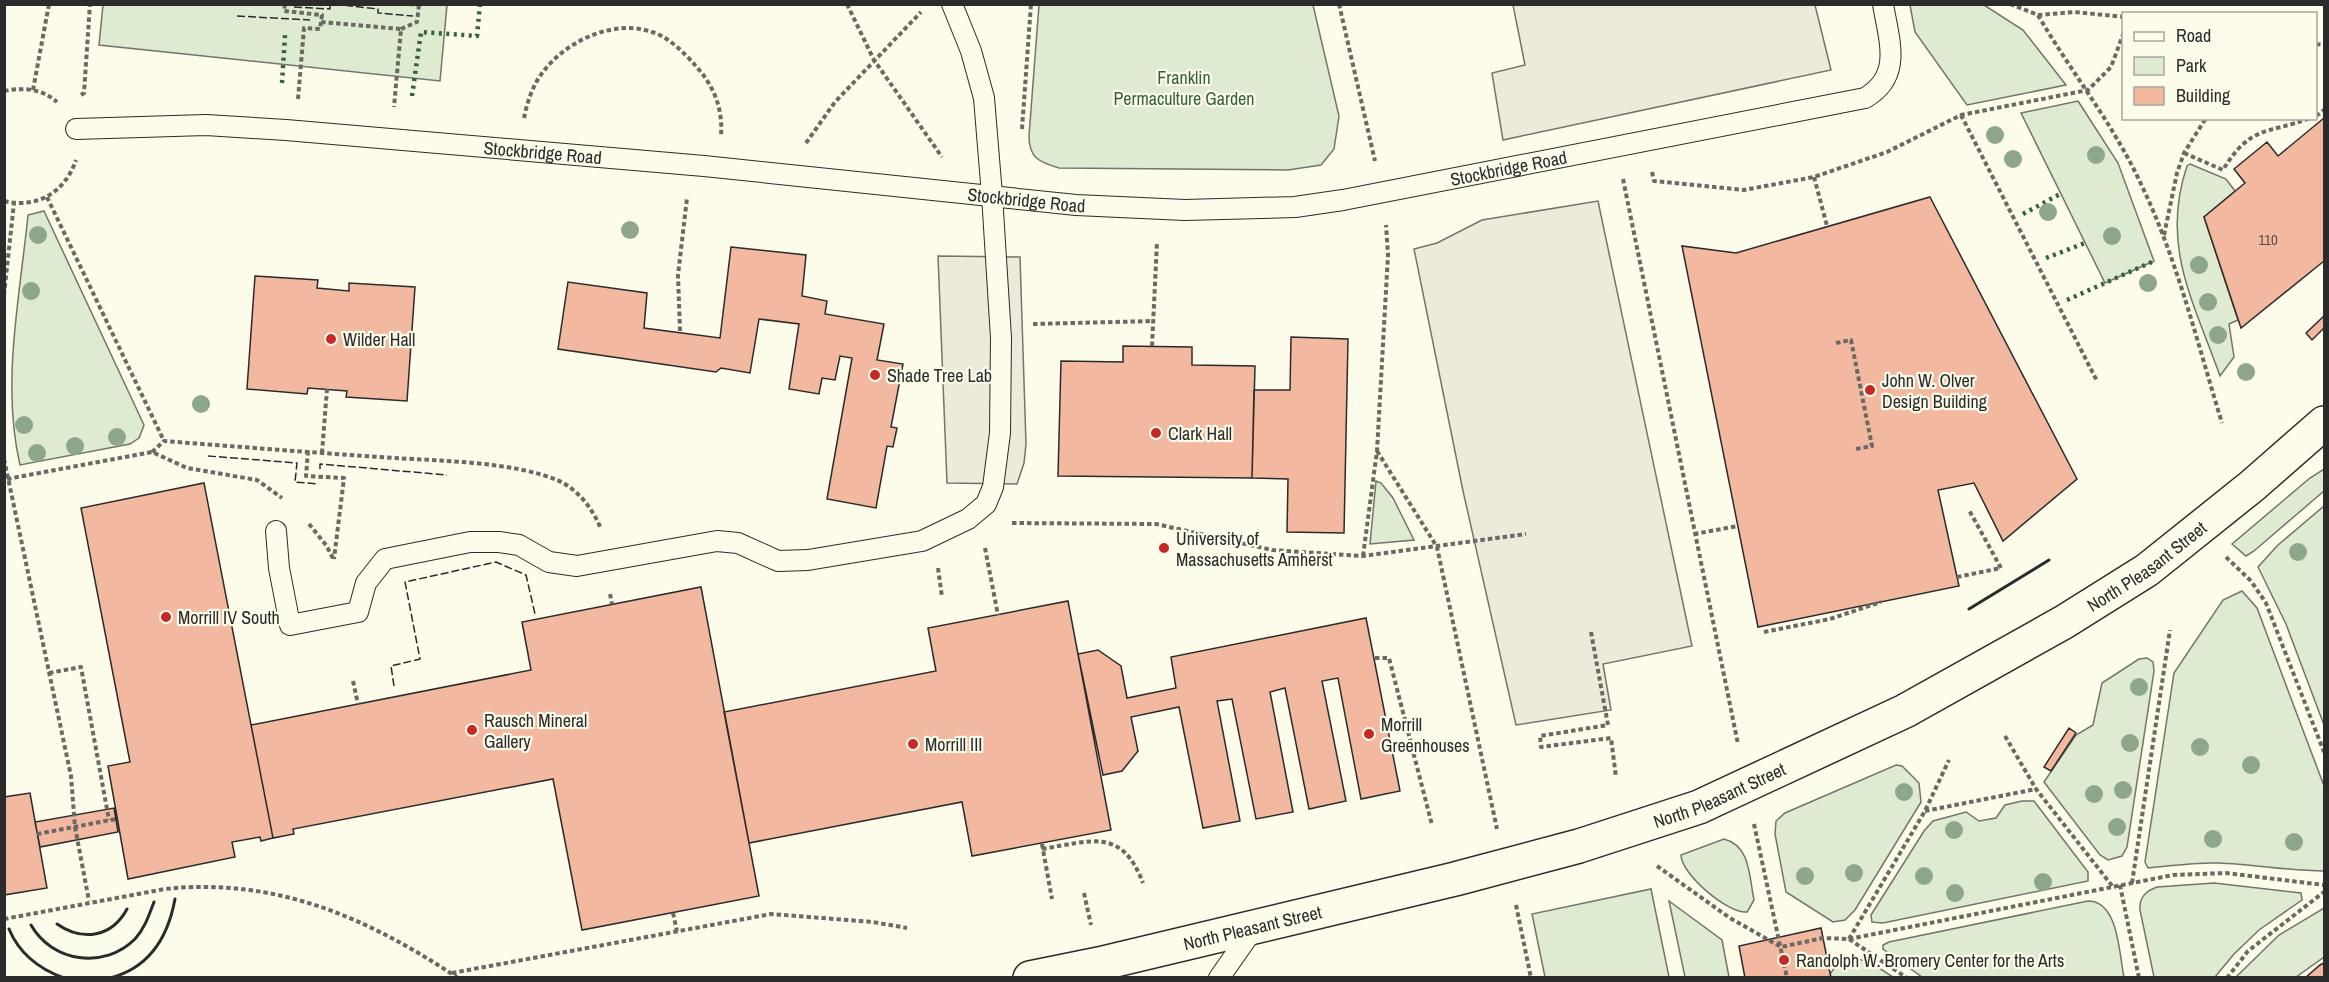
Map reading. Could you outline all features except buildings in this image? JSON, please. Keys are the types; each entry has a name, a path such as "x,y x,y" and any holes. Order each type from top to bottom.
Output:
{"main road":[{"name":"North Pleasant Street","path":"1030,978 1100,971 1254,928 1590,843 1699,807 1845,740 2012,653 2147,570 2252,486 2325,423"}],"lane":[{"path":"276,531 279,568 290,625 358,612 366,583 385,559 470,542 519,545 549,562 577,566 717,541 738,543 778,561 808,560 922,542 968,519 986,504 993,487 1000,433 1001,338 984,98 971,51 952,4"},
{"name":"Stockbridge Road","path":"76,129 206,125 286,130 992,195 1076,205 1158,209 1295,207 1865,99 1879,90 1887,80 1891,65 1883,4"},
{"path":"1219,978 1254,928"}],"path":[{"path":"33,90 49,4"},
{"path":"77,98 84,93 90,4"},
{"path":"285,4 284,11 322,15 320,29 303,28 298,99"},
{"path":"321,22 401,29 417,22 419,5 409,4"},
{"path":"847,4 874,60 942,157"},
{"path":"800,150 835,102 928,4"},
{"path":"1021,138 1031,4"},
{"path":"1339,4 1377,171"},
{"path":"2010,4 2038,15 2074,12 2122,17"},
{"path":"2038,15 2056,46 2112,126 2164,236 2222,423"},
{"path":"523,122 527,104 542,73 561,53 591,35 627,26 654,32 670,42 710,82 722,120 720,142"},
{"path":"393,108 401,29"},
{"path":"1616,147 1649,160 1654,181 1744,190 1814,177 1887,152 1961,115 2088,90 2111,67 2122,37"},
{"path":"1961,115 2097,381"},
{"path":"2164,236 2177,173 2184,153 2205,120"},
{"path":"2184,153 2223,170 2233,153 2254,134 2304,120"},
{"path":"1616,147 1740,754"},
{"path":"4,201 14,203 47,198 62,186 72,173"},
{"path":"1814,177 1827,226"},
{"path":"680,332 678,275 688,189"},
{"path":"47,198 164,441"},
{"path":"4,295 14,203"},
{"path":"1152,346 1158,209"},
{"path":"1363,556 1377,451 1388,255 1386,224"},
{"path":"1836,343 1851,340 1872,446 1856,449"},
{"path":"322,453 327,389"},
{"path":"7,479 153,452 164,441 308,451 519,470 558,480 579,495 595,515 603,532"},
{"path":"306,520 326,545 334,560 344,478 306,476 308,451"},
{"path":"1377,451 1437,547 1497,832"},
{"path":"153,452 187,468 257,480 284,499"},
{"path":"4,459 74,794 75,827 89,901"},
{"path":"1957,577 2001,568 1969,510"},
{"path":"1008,523 1156,524 1272,550 1363,556 1526,534"},
{"path":"1695,534 1738,526"},
{"path":"985,548 998,615"},
{"path":"2222,553 2251,581 2266,603 2325,752"},
{"path":"1764,632 1830,619 1881,602"},
{"path":"2132,883 2170,630"},
{"path":"1591,632 1608,725 1540,736 1541,747 1611,738 1616,777"},
{"path":"1375,658 1389,657 1432,825"},
{"path":"49,673 81,667 109,820"},
{"path":"353,681 358,704"},
{"path":"2005,736 2036,789 2113,887"},
{"path":"1849,939 1925,811 1949,760"},
{"path":"1925,811 2036,789"},
{"path":"1752,815 1787,978"},
{"path":"37,834 116,819"},
{"path":"1052,899 1042,846 1095,840 1114,845 1127,851 1136,863 1143,883"},
{"path":"1657,866 1730,918 1781,947 1823,938 1849,939 2173,875 2207,872 2325,885"},
{"path":"2120,885 2139,978"},
{"path":"4,918 89,901 186,886 276,894 321,905 369,925 398,939 458,978"},
{"path":"2227,978 2248,951 2325,892"},
{"path":"1084,893 1091,926"},
{"path":"1516,907 1530,978"},
{"path":"673,913 677,931"},
{"path":"452,973 771,914 873,922 907,928"},
{"path":"1849,939 1906,978"}],"green space":[{"path":"103,5 447,5 440,81 99,45"},
{"name":"Franklin Permaculture Garden","path":"1039,5 1313,5 1339,116 1334,149 1321,165 1288,170 1059,168 1046,164 1036,158 1029,143"},
{"path":"1910,5 1984,5 2023,30 2066,85 1967,105 1915,32"},
{"path":"2078,101 2118,163 2154,261 2105,283 2021,113"},
{"path":"2190,164 2226,179 2235,191 2204,217 2238,320 2229,324 2234,357 2220,376 2191,298 2179,248 2177,222 2180,195 2187,166"},
{"path":"44,211 144,425 139,438 130,444 20,465 12,403 17,308 28,215"},
{"path":"2324,469 2324,491 2254,551 2246,556 2232,544 2310,478"},
{"path":"1376,481 1381,483 1393,498 1414,540 1370,544"},
{"path":"2324,506 2324,725 2286,624 2258,567 2278,545"},
{"path":"2242,591 2257,608 2324,786 2324,871 2209,863 2148,868 2145,862 2174,673 2223,600"},
{"path":"2147,658 2153,662 2154,671 2127,847 2122,856 2108,860 2100,855 2044,782 2076,735 2093,725 2102,683 2139,659"},
{"path":"1896,765 1902,766 1919,783 1921,802 1855,910 1845,920 1833,922 1786,892 1775,834 1776,821 1785,813"},
{"path":"2034,801 2088,872 2088,881 1883,923 1872,922 1871,915 1924,831 1933,821 1966,812 1979,821 1996,818 2005,805"},
{"path":"1724,839 1739,848 1747,864 1754,900 1747,912 1729,907 1718,900 1697,882 1683,863 1681,855"},
{"path":"2214,883 2301,893 2302,900 2259,930 2234,954 2215,977 2154,977 2140,910 2142,898 2157,887"},
{"path":"1651,889 1669,977 1545,977 1532,914"},
{"path":"1669,901 1722,940 1729,977 1685,977"},
{"path":"2088,901 2098,903 2112,919 2119,943 2124,977 1922,977 1883,949 1883,945 1889,942"},
{"path":"2324,908 2324,957 2296,977 2236,977 2279,935"},
{"path":"1853,957 1873,964 1893,977 1831,977 1830,974 1842,958"}],"shaded area":[{"path":"1513,5 1815,5 1831,70 1503,140 1492,73 1525,65"},
{"path":"1598,201 1692,646 1603,664 1611,710 1516,725 1463,491 1414,249 1437,243 1482,220"},
{"path":"938,256 1020,257 1026,444 1024,463 1017,484 947,483"}],"hedge":[{"path":"412,96 421,32 477,36 480,4"},
{"path":"282,83 285,35"},
{"path":"2023,214 2060,194"},
{"path":"2046,258 2085,243"},
{"path":"2067,300 2154,261"}],"fence":[{"path":"257,4 274,5"},
{"path":"294,7 330,9 330,4"},
{"path":"334,4 378,9 378,13 413,16"},
{"path":"237,16 310,20"},
{"path":"208,456 297,463 295,482 318,484"},
{"path":"320,469 320,464 447,475"},
{"path":"394,686 391,666 420,659 405,582 496,562 526,575 535,614"}],"wall":[{"path":"1969,609 2049,560"},
{"path":"110,978 136,967 146,959 162,938 175,899"},
{"path":"31,925 40,937 65,954 94,958 122,949 135,939 144,926 154,902"},
{"path":"57,924 77,933 96,934 113,926 127,909"},
{"path":"9,929 24,953 38,965 64,978"}],"place":[{"name":"Wilder Hall","path":"331,339"},
{"name":"Shade Tree Lab","path":"875,375"},
{"name":"John W. Olver Design Building","path":"1870,390"},
{"name":"Clark Hall","path":"1156,433"},
{"name":"University of Massachusetts Amherst","path":"1164,548"},
{"name":"Morrill IV South","path":"166,617"},
{"name":"Rausch Mineral Gallery","path":"472,730"},
{"name":"Morrill Greenhouses","path":"1369,734"},
{"name":"Morrill III","path":"913,744"},
{"name":"Randolph W. Bromery Center for the Arts","path":"1784,960"}]}
